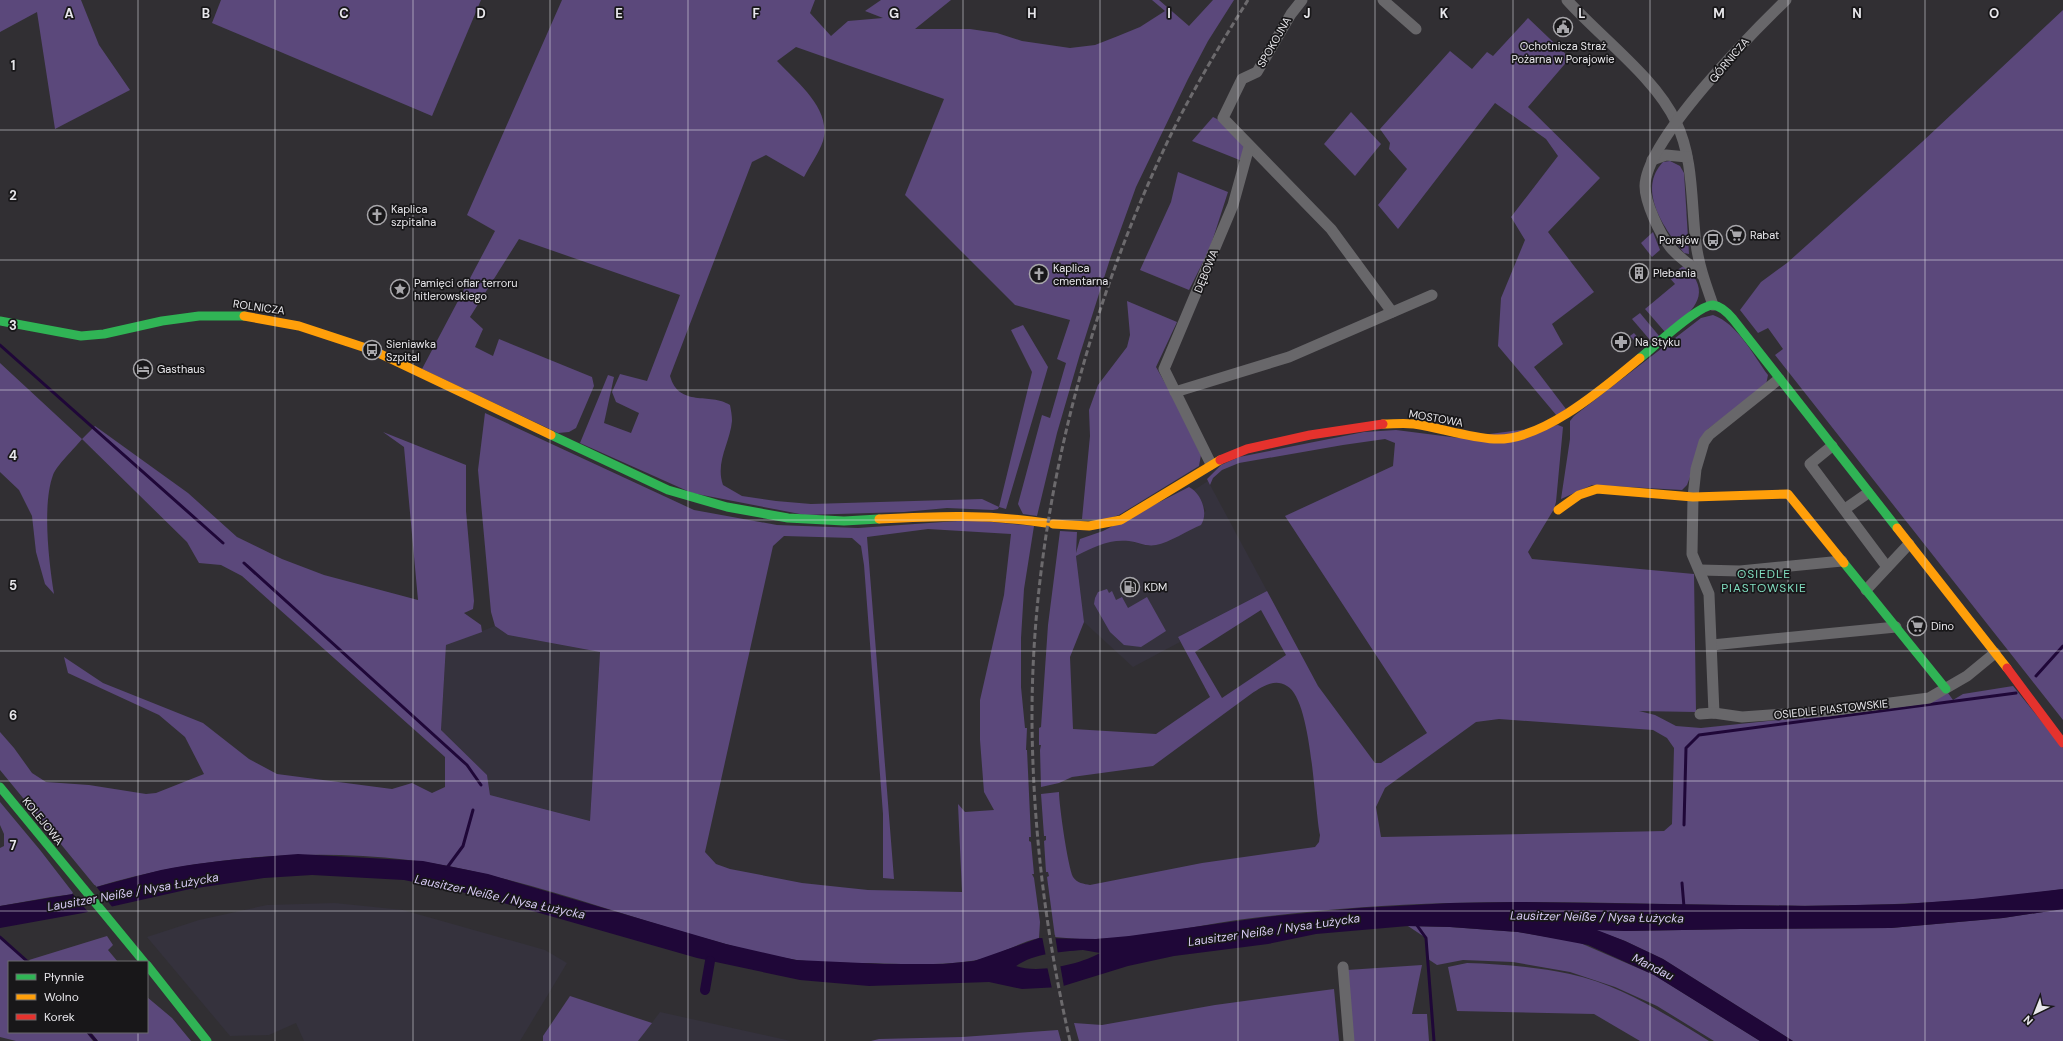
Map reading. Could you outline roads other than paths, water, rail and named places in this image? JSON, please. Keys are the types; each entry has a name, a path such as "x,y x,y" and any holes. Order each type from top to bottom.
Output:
{"street":[{"name":"SPOKOJNA","path":"1249,147 1223,118 1242,79 1257,72 1291,14 1302,0"},
{"path":"1383,0 1416,29"},
{"path":"1567,0 1652,87 1667,106 1676,122 1687,157 1696,245 1702,275 1713,305 1725,310 1733,319 1995,653 2063,743"},
{"name":"GÓRNICZA","path":"1702,275 1670,247 1650,208 1645,187 1652,160 1676,122 1746,38 1786,0"},
{"path":"1249,147 1331,229 1392,312"},
{"name":"DĘBOWA","path":"1212,464 1164,369 1233,205 1249,147"},
{"path":"1652,160 1666,155 1687,157"},
{"path":"1175,392 1289,357 1432,295"},
{"name":"MOSTOWA","path":"1054,524 1089,526 1120,520 1212,464 1247,449 1310,435 1379,424 1413,424 1459,434 1496,439 1526,435 1565,416 1620,374 1696,312 1708,305 1713,305"},
{"name":"ROLNICZA","path":"0,321 79,336 102,335 174,319 231,314 286,322 372,350 668,490 727,507 788,518 830,520 951,515 1009,517 1054,524"},
{"path":"1714,713 1709,594 1692,554 1693,497 1696,469 1704,442 1716,428 1779,379"},
{"path":"1832,446 1810,464 1887,567"},
{"path":"1558,510 1578,495 1597,489 1693,497 1788,494 1946,689"},
{"path":"1845,510 1868,493"},
{"path":"1866,590 1909,544"},
{"path":"1700,570 1740,571 1842,561"},
{"path":"1712,645 1896,628"},
{"name":"OSIEDLE PIASTOWSKIE","path":"1700,714 1714,713 1742,717 1828,711 1929,698 1967,676 1995,653"},
{"name":"KOLEJOWA","path":"0,787 143,961"},
{"path":"148,966 207,1041"},
{"path":"1343,968 1349,1041"}],"water":[{"path":"298,854 423,861 488,874 726,944 796,960 884,964 943,964 974,961 1039,938 1096,939 1129,936 1266,917 1359,908 1451,903 1518,902 1805,906 1905,904 1973,899 2063,889 2063,909 2003,918 1891,928 1597,930 1663,959 1793,1041 1760,1041 1654,975 1588,945 1518,932 1450,927 1408,926 1316,934 1268,944 1174,956 1128,966 1060,987 1022,989 989,982 869,986 800,980 697,958 515,906 458,891 404,880 312,875 264,878 190,889 83,913 0,928 0,906 85,892 86,890 161,870 195,864","holes":["1083,950 1100,953 1082,961 1059,967 1036,969 1016,966 1031,958 1057,953"]}],"waterway":[{"path":"0,345 223,543"},
{"path":"244,563 467,765 481,785"},
{"path":"2036,676 2063,646"},
{"path":"1684,825 1686,748 1699,735 2016,693"},
{"path":"446,869 463,846 473,810"},
{"name":"Lausitzer Neiße / Nysa Łużycka","path":"1682,883 1684,907"},
{"path":"1416,924 1426,938 1434,1041"},
{"path":"0,937 27,961"},
{"path":"705,990 710,961"},
{"path":"89,1033 96,1041"}],"railway":[{"path":"1070,1041 1054,962 1042,883 1033,762 1032,722 1034,649 1041,575 1052,501 1067,427 1086,355 1109,284 1135,214 1184,109 1248,0"}],"place":[{"name":"Ochotnicza Straż Pożarna w Porajowie","path":"1563,27"},
{"name":"Kaplica szpitalna","path":"377,215"},
{"name":"Rabat","path":"1736,235"},
{"name":"Porajów","path":"1713,240"},
{"name":"Plebania","path":"1639,273"},
{"name":"Kaplica cmentarna","path":"1039,274"},
{"name":"Pamięci ofiar terroru hitlerowskiego","path":"400,289"},
{"name":"Na Styku","path":"1621,342"},
{"name":"Sieniawka Szpital","path":"372,350"},
{"name":"Gasthaus","path":"143,369"},
{"name":"KDM","path":"1130,587"},
{"name":"Dino","path":"1917,626"}],"district":[{"name":"OSIEDLE PIASTOWSKIE","path":"1764,581"}],"water label":[{"name":"Mandau","path":"1653,967"}]}
